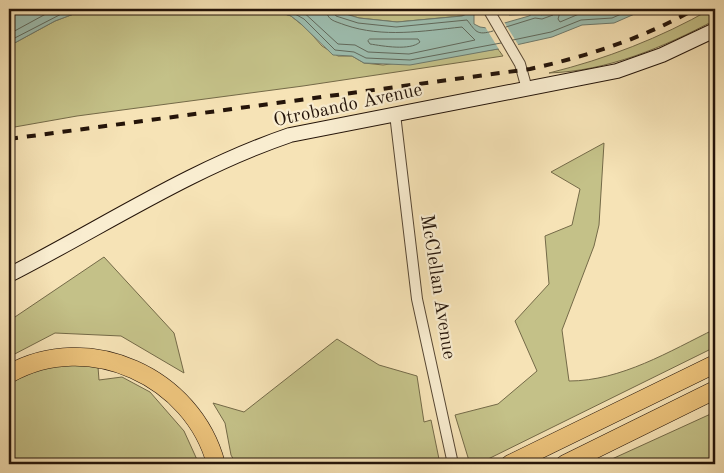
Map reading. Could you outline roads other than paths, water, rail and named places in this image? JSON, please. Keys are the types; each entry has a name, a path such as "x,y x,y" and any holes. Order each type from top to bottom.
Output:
{"highway":[{"path":"9,374 30,364 67,357 96,359 136,370 166,388 188,408 205,435 216,464"},
{"path":"510,464 715,364"},
{"path":"564,464 715,390"}],"street":[{"path":"488,9 522,70 527,89"},
{"name":"Otrobando Avenue","path":"9,275 198,171 244,150 290,135 617,71 662,55 715,30"},
{"name":"McClellan Avenue","path":"395,114 417,298 453,464"}],"water":[{"path":"18,9 87,9 55,21 9,46 9,12"},
{"path":"269,9 329,9 359,18 397,22 462,16 474,11 474,24 487,28 532,14 509,15 508,9 536,9 541,15 554,9 646,9 614,23 582,25 552,37 410,65 364,63 352,56 333,55 291,16"}],"railway":[{"path":"9,139 530,69 615,45 656,29 695,9"}]}
